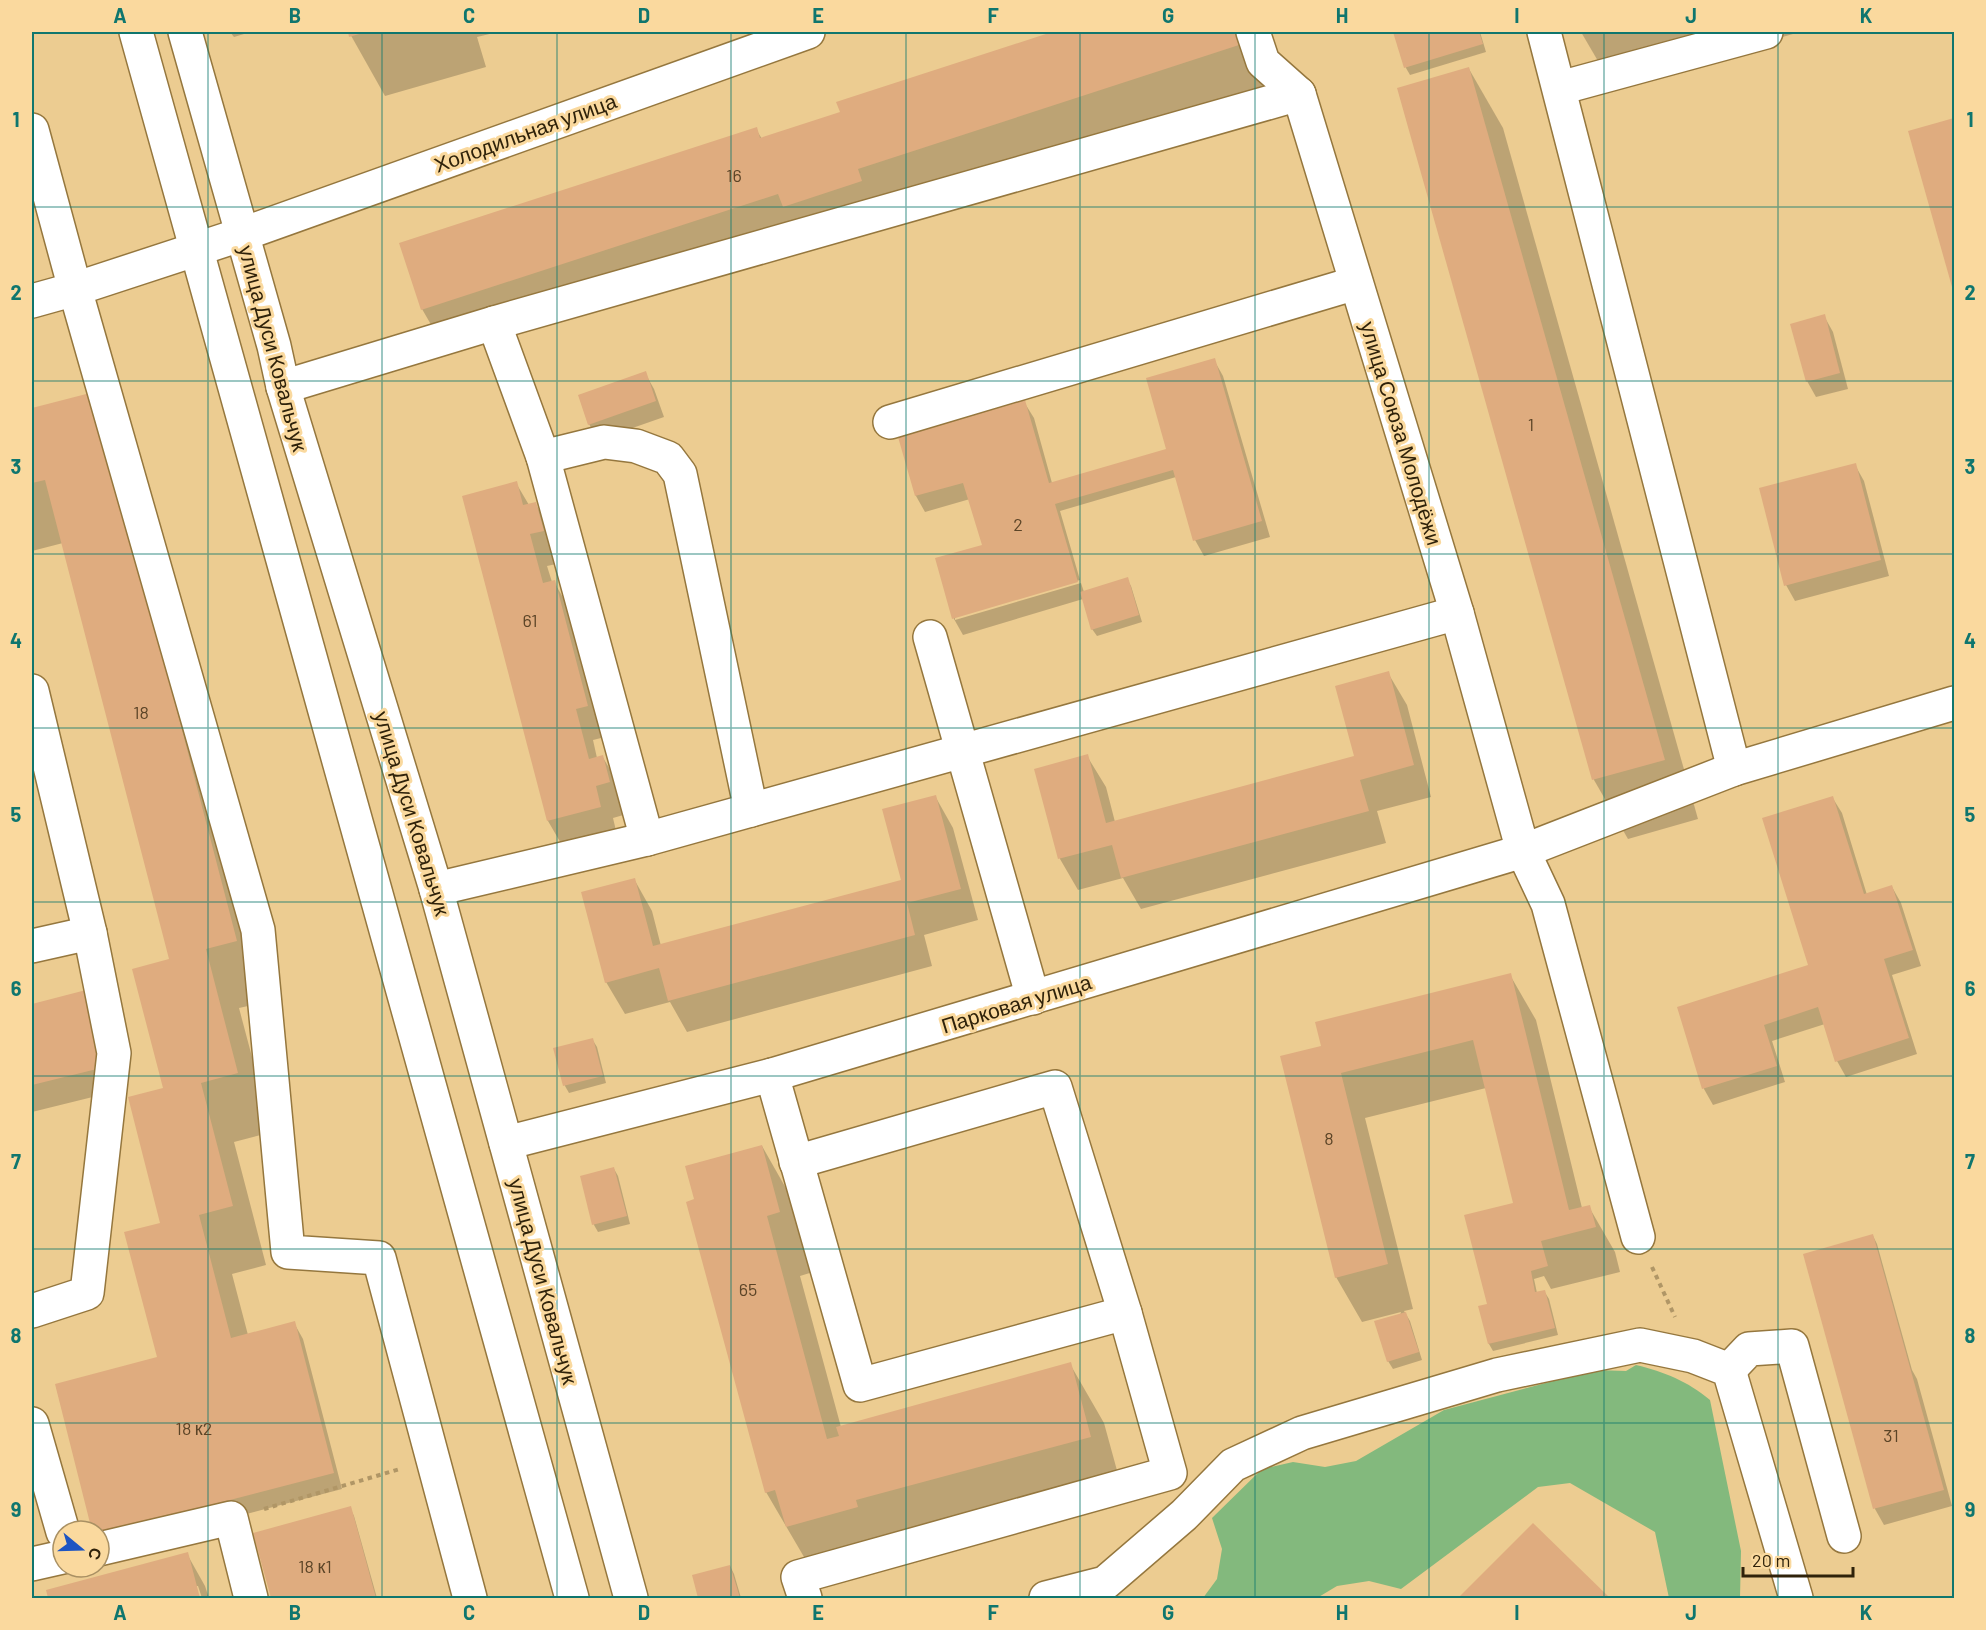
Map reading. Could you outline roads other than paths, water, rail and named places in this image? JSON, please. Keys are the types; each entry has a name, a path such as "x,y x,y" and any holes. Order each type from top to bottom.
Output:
{"main road":[{"path":"136,32 572,1599"},
{"name":"улица Дуси Ковальчук","path":"185,32 274,346 283,387 436,889 631,1599"},
{"name":"Холодильная улица","path":"32,301 197,250 808,32"},
{"path":"1253,32 1263,62 1299,94"},
{"path":"1544,32 1734,769"},
{"path":"1560,88 1766,32"},
{"path":"283,387 494,323 1299,94"},
{"name":"улица Союза Молодёжи","path":"1299,94 1457,613 1523,851 1548,904 1638,1237"},
{"path":"32,130 75,289 258,930 288,1252 379,1258 470,1599"},
{"path":"890,422 1356,283"},
{"path":"494,323 543,457 647,839"},
{"path":"543,457 604,442 615,443 636,446 668,458 680,474 751,810"},
{"path":"436,889 647,839 1457,613"},
{"path":"930,637 1033,998"},
{"path":"32,691 90,933 114,1053 87,1293 32,1311"},
{"name":"Парковая улица","path":"506,1143 772,1075 1523,851 1734,769 1954,703"},
{"path":"32,946 90,933"},
{"path":"772,1075 860,1385 1125,1313"},
{"path":"796,1161 1054,1087 1125,1313 1170,1473 798,1577 805,1599"},
{"path":"1046,1599 1105,1583 1184,1515 1233,1465 1302,1433 1497,1375 1640,1346 1693,1356 1729,1370"},
{"path":"1729,1370 1749,1349 1792,1346 1844,1536"},
{"path":"1729,1370 1796,1599"},
{"path":"32,1424 59,1519"},
{"path":"111,1546 231,1518 251,1599"},
{"path":"32,1564 51,1560"}]}
